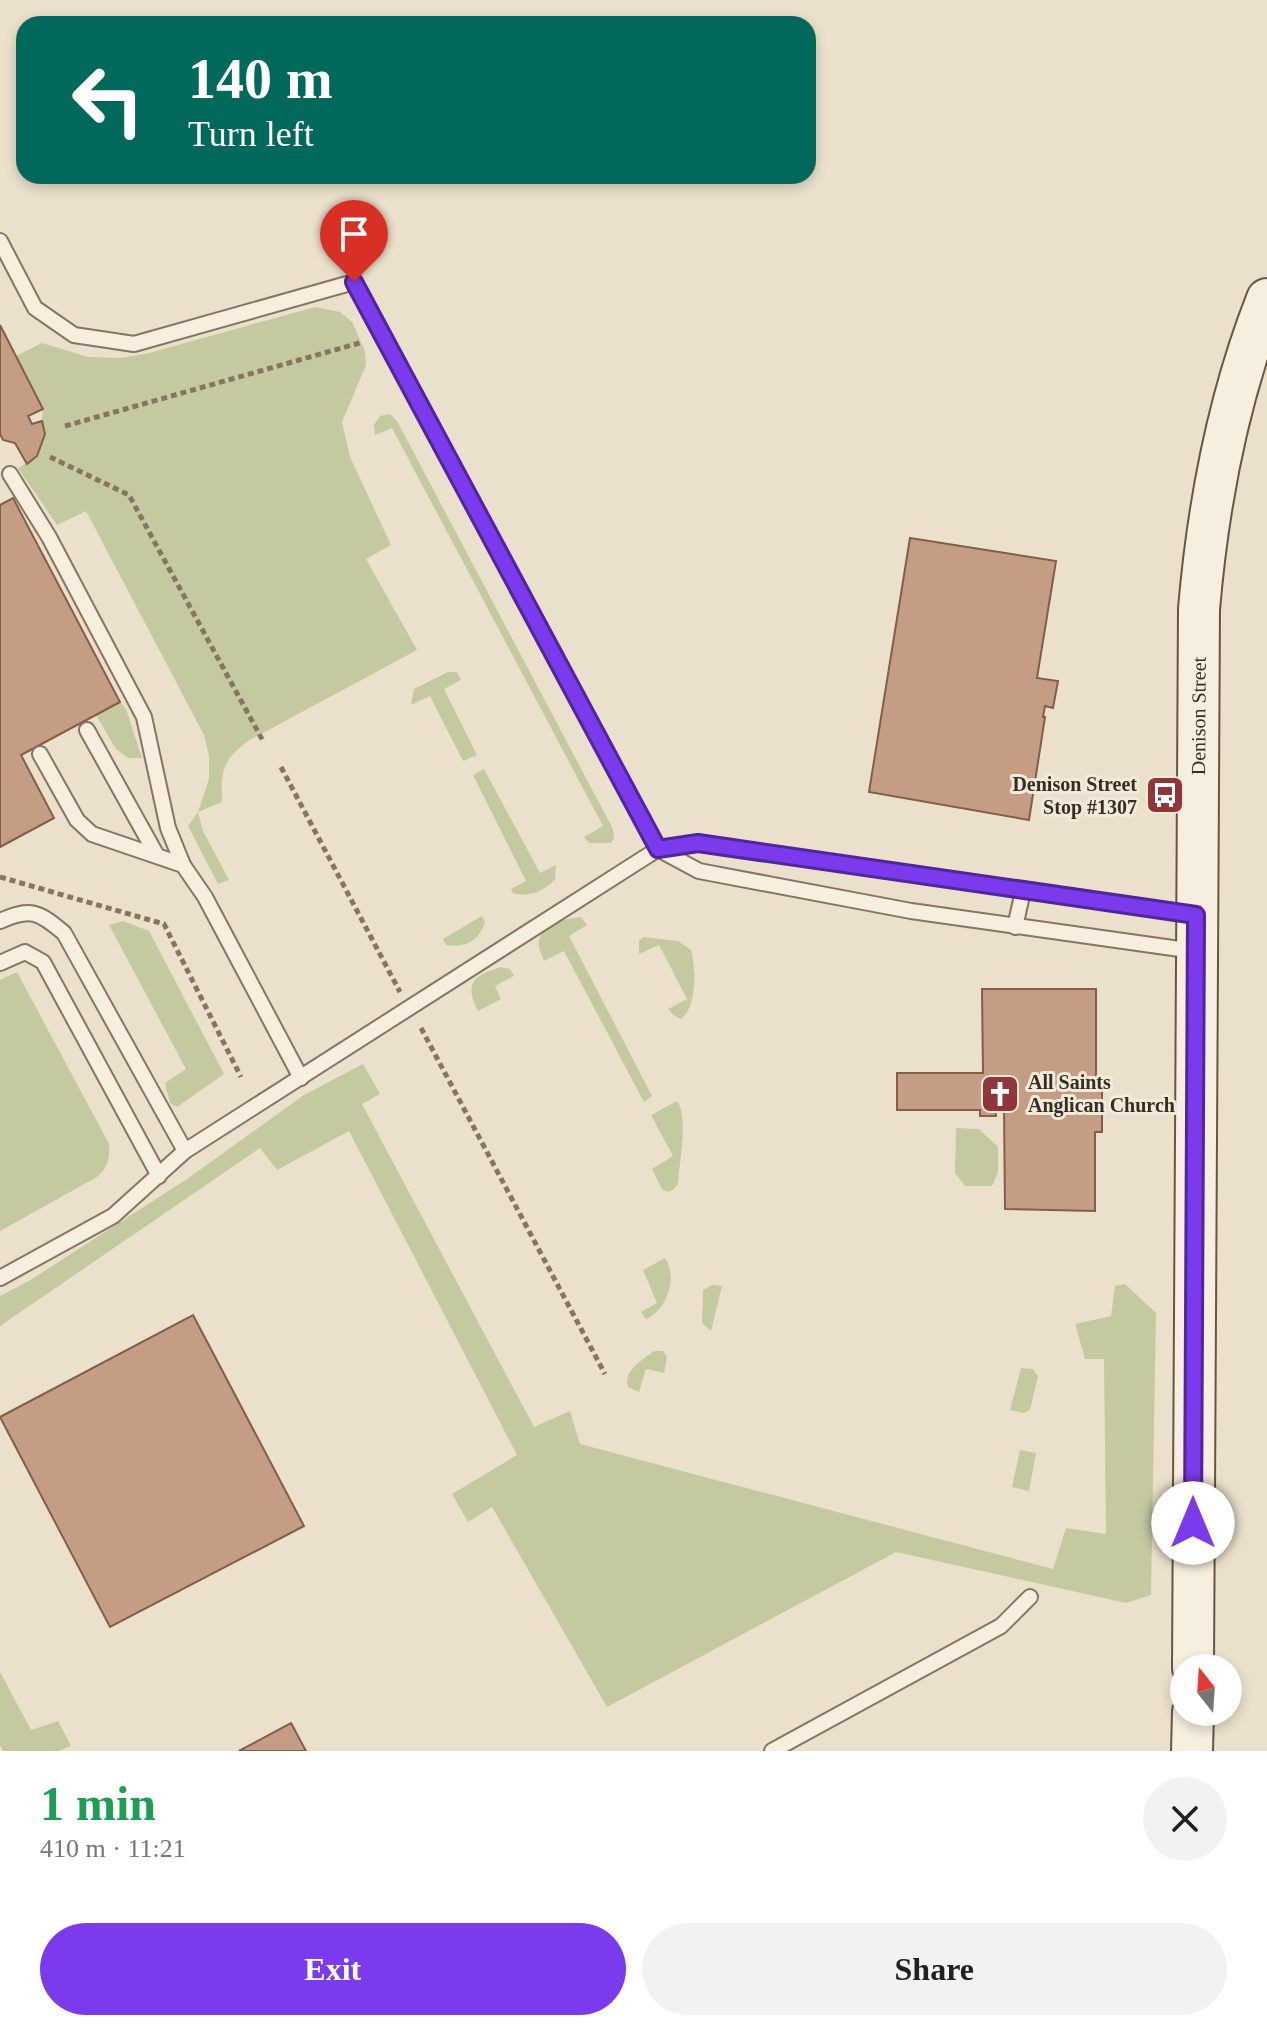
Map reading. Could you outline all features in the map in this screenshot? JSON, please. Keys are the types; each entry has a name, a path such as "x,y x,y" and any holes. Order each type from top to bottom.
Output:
{"main road":[{"name":"Denison Street","path":"1193,1654 1199,609 1203,556 1222,442 1267,299"},
{"path":"1192,1751 1193,1726"}],"lane":[{"path":"0,241 35,308 74,335 134,344 354,282 658,849 699,871 911,911 1015,927 1196,933"},
{"path":"10,474 49,537 144,717 168,828 183,865 205,897 301,1078"},
{"path":"87,730 156,854"},
{"path":"40,754 77,820 92,834 183,865"},
{"path":"0,1278 113,1216 185,1151 658,849 698,843 1023,891 1196,933"},
{"path":"1015,927 1023,891"},
{"path":"0,921 18,913 36,912 64,933 185,1151"},
{"path":"0,963 25,952 43,962 159,1176"},
{"path":"772,1751 1001,1626 1030,1597"}],"path":[{"path":"65,426 383,336"},
{"path":"50,457 129,495 263,741"},
{"path":"281,767 400,992"},
{"path":"0,877 164,924 241,1077"},
{"path":"421,1028 605,1374"}],"green space":[{"path":"315,307 340,312 352,322 365,351 366,365 342,422 350,457 391,545 366,559 417,650 248,741 233,754 225,767 222,802 198,812 209,779 209,756 204,735 86,511 57,525 18,468 37,456 45,434 43,409 16,356 42,343 88,357 120,358 149,353"},
{"path":"390,414 397,421 613,829 611,843 589,843 584,837 603,826 392,428 375,435 374,425 380,416"},
{"path":"448,672 457,672 461,680 444,689 477,755 463,761 430,696 411,705 414,689"},
{"path":"120,702 126,709 142,758 128,758 116,749 96,715"},
{"path":"484,769 540,873 556,865 555,879 541,890 524,895 513,893 511,889 526,881 473,775"},
{"path":"198,812 203,831 229,880 218,884 188,826"},
{"path":"482,916 485,922 471,942 446,945 443,939"},
{"path":"581,917 587,925 569,936 652,1096 644,1102 564,951 544,961 540,952 541,936 550,926"},
{"path":"123,921 149,931 224,1074 177,1107 170,1103 165,1083 186,1069 109,925"},
{"path":"643,937 678,941 691,950 693,997 681,1019 668,1009 687,999 659,945 639,954 639,941"},
{"path":"501,967 510,969 514,976 495,986 501,999 478,1011 472,994 474,982 478,977"},
{"path":"17,972 109,1144 109,1154 106,1166 97,1177 0,1231 0,980"},
{"path":"363,1064 380,1094 362,1104 534,1427 570,1411 580,1444 1053,1569 1066,1528 1106,1534 1104,1359 1085,1359 1075,1324 1111,1316 1115,1286 1125,1284 1156,1313 1151,1595 1126,1603 896,1552 607,1707 492,1507 468,1522 452,1494 517,1455 349,1131 277,1170 260,1148 0,1326 0,1296 29,1281 187,1179 304,1095"},
{"path":"677,1101 681,1108 683,1129 678,1184 667,1192 662,1189 652,1169 673,1156 651,1115"},
{"path":"956,1128 979,1129 998,1147 998,1172 992,1186 965,1186 955,1173"},
{"path":"665,1258 670,1275 668,1293 660,1308 646,1319 641,1312 657,1303 643,1270"},
{"path":"712,1285 722,1286 711,1331 702,1323 703,1290"},
{"path":"654,1351 663,1351 667,1357 664,1373 646,1369 639,1392 628,1387 631,1371"},
{"path":"1021,1368 1033,1369 1038,1376 1030,1410 1023,1413 1010,1410"},
{"path":"1020,1450 1036,1453 1029,1491 1012,1487"},
{"path":"0,1672 31,1730 58,1721 71,1746 59,1751 3,1751 0,1745"}],"building":[{"path":"0,325 43,409 28,416 32,424 42,421 45,434 37,456 27,464 15,443 3,440 0,434"},
{"path":"13,498 120,702 21,755 54,818 0,847 0,505"},
{"path":"910,538 1056,561 1037,678 1058,681 1053,708 1045,706 1029,820 869,792"},
{"name":"All Saints Anglican Church","path":"982,989 1096,989 1096,1080 1102,1080 1102,1132 1095,1132 1095,1211 1005,1209 1004,1108 995,1107 996,1116 980,1116 980,1110 897,1110 897,1073 983,1073"},
{"path":"193,1315 304,1526 110,1627 0,1417"},
{"path":"291,1723 306,1751 239,1751"}],"place":[{"name":"Denison Street Stop #1307","path":"1165,795"},
{"name":"All Saints Anglican Church","path":"1000,1094"}],"route":[{"path":"354,282 658,849 698,843 1196,915 1193,1523"}]}
